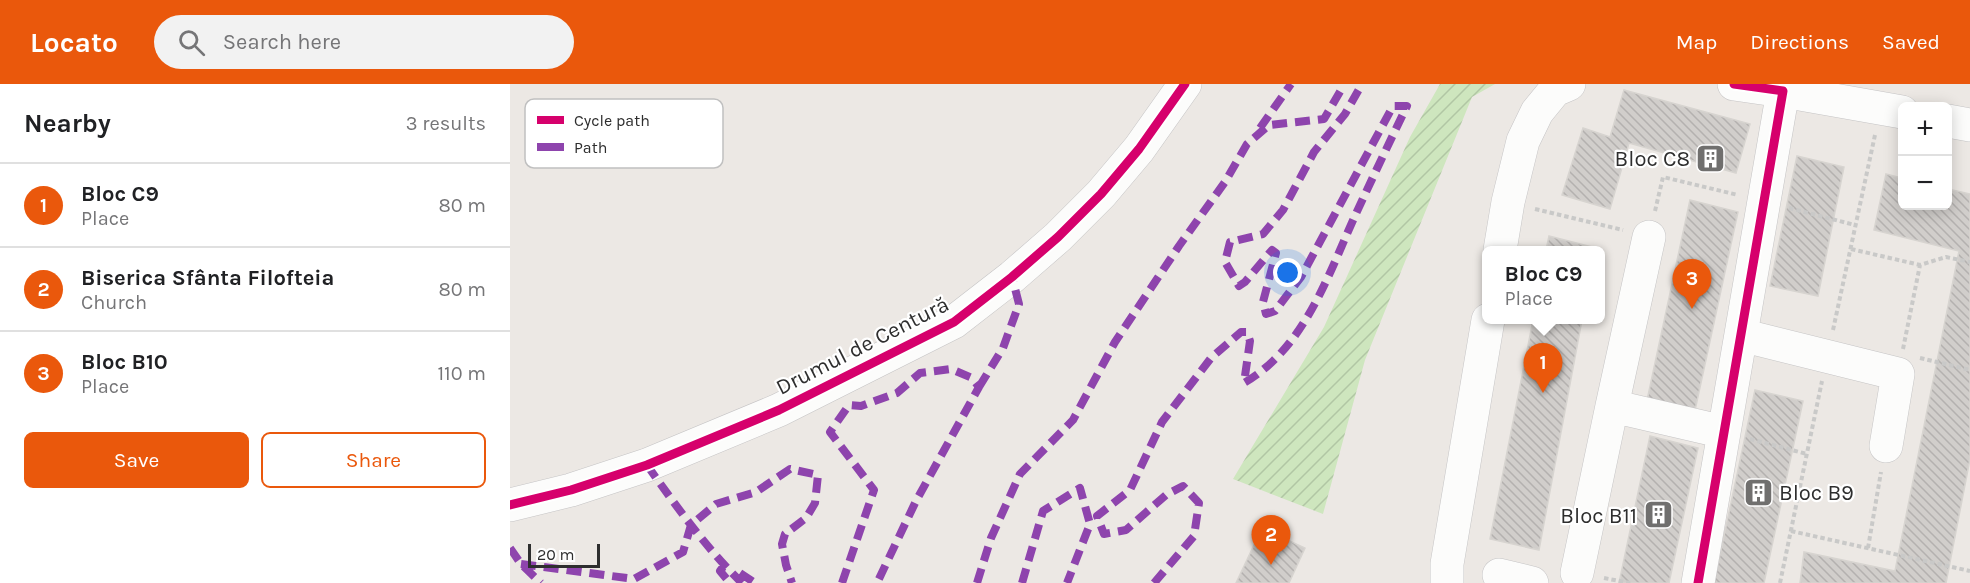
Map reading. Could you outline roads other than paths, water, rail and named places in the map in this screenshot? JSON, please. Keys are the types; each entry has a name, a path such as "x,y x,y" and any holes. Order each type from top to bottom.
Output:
{"street":[{"name":"Drumul de Centură","path":"510,505 571,490 647,465 779,410 954,322 1012,278 1101,194 1139,148 1185,84"},
{"path":"1501,246 1508,202 1523,141 1537,112 1555,90 1569,84"},
{"path":"1734,84 1782,88 1898,111"},
{"path":"1698,583 1782,88"},
{"path":"1952,122 1970,125"},
{"path":"1577,573 1649,237"},
{"path":"1447,583 1447,564 1487,324"},
{"path":"1741,335 1900,364 1886,446"},
{"path":"1612,406 1724,432"},
{"path":"1498,575 1532,583"}],"place":[{"name":"Bloc C8","path":"1711,158"},
{"name":"Bloc B10","path":"1692,309"},
{"name":"Bloc C9","path":"1543,393"},
{"name":"Bloc B9","path":"1758,492"},
{"name":"Bloc B11","path":"1658,515"},
{"name":"Biserica Sfânta Filofteia","path":"1271,565"}]}
